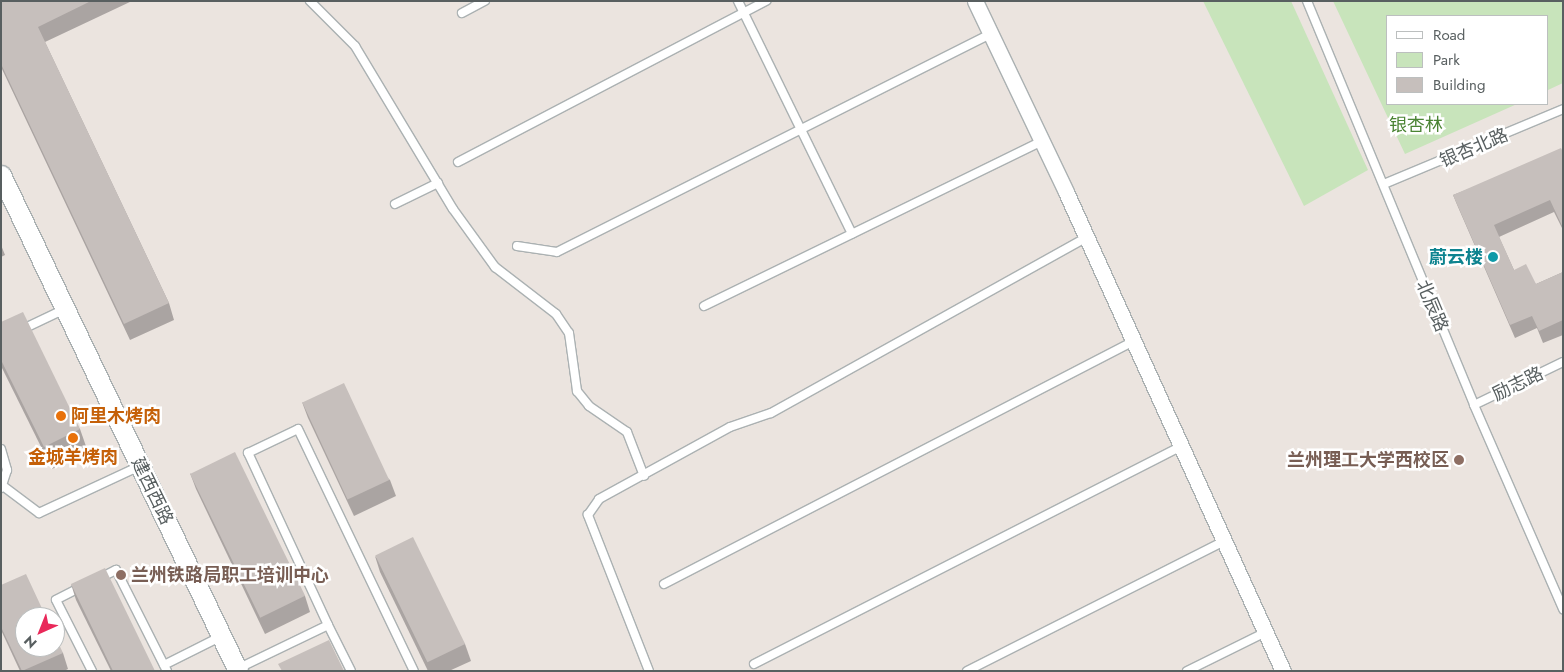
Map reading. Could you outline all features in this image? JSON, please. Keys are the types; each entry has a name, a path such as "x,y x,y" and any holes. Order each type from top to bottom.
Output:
{"street":[{"path":"975,1 1087,237 1283,671"},
{"name":"建西西路","path":"1,175 238,670"}],"lane":[{"path":"310,1 355,46 438,183 495,267 556,314 569,333 577,391 589,406 627,432 644,476"},
{"path":"462,13 485,1"},
{"path":"738,1 852,234"},
{"path":"458,162 766,1"},
{"name":"北辰路","path":"1307,1 1474,405 1563,609"},
{"path":"517,246 557,252 991,34"},
{"name":"银杏北路","path":"1384,184 1563,109"},
{"path":"704,306 1042,141"},
{"path":"394,204 438,183"},
{"path":"649,671 588,515 599,499 644,476 730,427 771,413 1087,237"},
{"path":"10,335 65,308"},
{"path":"664,584 1134,341"},
{"name":"励志路","path":"1474,405 1563,362"},
{"path":"351,671 248,453 298,429 414,671"},
{"path":"754,664 1181,446"},
{"path":"1,449 7,470 2,487 39,513 140,466"},
{"path":"967,671 1224,541"},
{"path":"92,671 56,600 116,570 165,668 222,636"},
{"path":"238,670 328,625"},
{"path":"1188,671 1266,632"}],"green space":[{"path":"1203,1 1291,1 1368,170 1304,206"},
{"name":"银杏林","path":"1333,1 1563,1 1563,83 1549,90 1549,15 1386,15 1386,105 1515,105 1405,154"}],"building":[{"path":"1,1 91,1 38,27 169,303 124,324 1,64"},
{"name":"蔚云楼","path":"1561,148 1563,152 1563,228 1550,200 1494,225 1514,270 1526,264 1536,284 1563,272 1563,320 1539,331 1532,316 1510,325 1453,195"},
{"path":"23,312 80,429 44,447 1,360 1,322"},
{"path":"344,383 389,480 348,499 302,402"},
{"path":"235,452 305,596 260,618 190,474"},
{"path":"413,537 465,644 427,662 375,555"},
{"path":"105,568 155,671 113,671 71,584"},
{"path":"26,574 41,607 15,607 15,656 1,627 1,585"},
{"path":"329,640 344,671 282,671 278,664"},
{"path":"15,657 54,657 22,671"}],"place":[{"name":"蔚云楼","path":"1493,257"},
{"name":"阿里木烤肉","path":"61,416"},
{"name":"金城羊烤肉","path":"73,438"},
{"name":"兰州理工大学西校区","path":"1459,460"},
{"name":"兰州铁路局职工培训中心","path":"121,575"}]}
